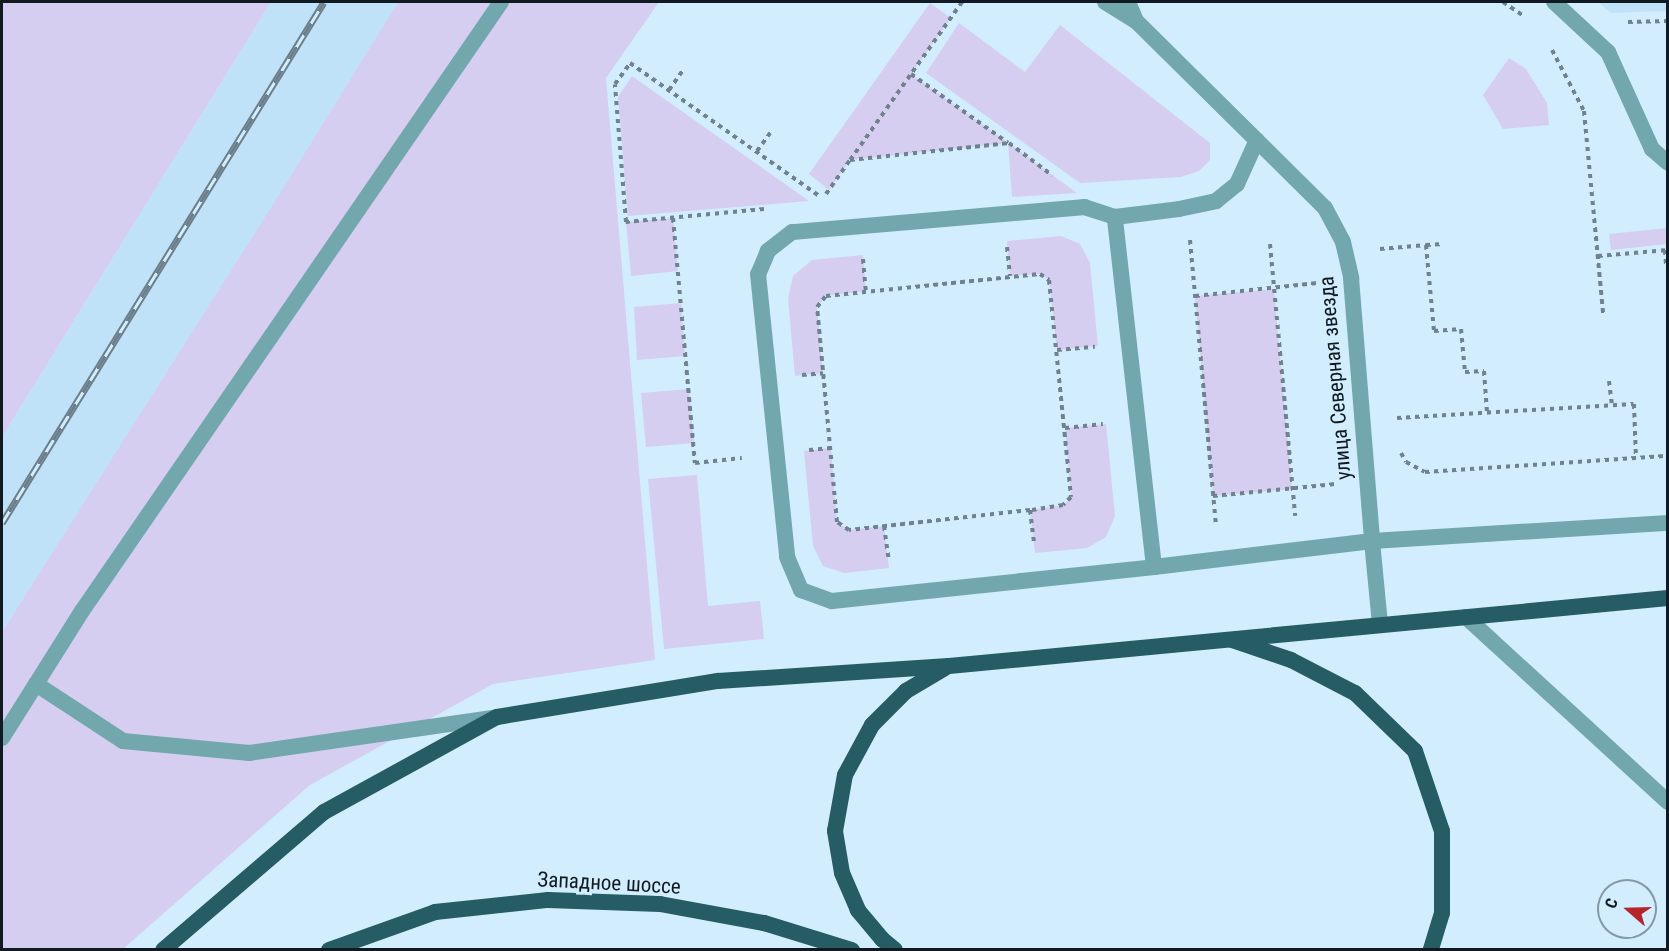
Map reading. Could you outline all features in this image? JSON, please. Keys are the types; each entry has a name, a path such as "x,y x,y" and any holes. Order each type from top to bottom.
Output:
{"highway":[{"path":"164,950 324,812 497,717 718,681 949,666 1668,598"},
{"path":"1227,638 1291,660 1354,693 1415,751 1442,831 1442,913 1431,950"},
{"path":"895,950 882,939 858,910 842,873 835,831 845,775 872,725 906,691 949,666"},
{"name":"Западное шоссе","path":"330,950 435,912 548,900 660,904 764,923 852,950"}],"lane":[{"path":"2,738 103,581 501,2"},
{"path":"1105,2 1136,21"},
{"name":"улица Северная звезда","path":"1128,2 1136,21 1325,208 1343,242 1351,278 1380,624"},
{"path":"1554,2 1608,52 1652,148 1668,163"},
{"path":"1257,140 1237,184 1216,201 1187,208 1115,217 1086,207 792,232 768,251 758,274 787,557 801,590 832,601 1372,541 1668,523"},
{"path":"1115,217 1154,567"},
{"path":"1466,617 1668,802"},
{"path":"36,684 123,741 249,753 497,717"}],"path":[{"path":"817,205 962,2"},
{"path":"1546,39 1584,111 1603,313"},
{"path":"773,208 626,222 615,84 630,63 822,198"},
{"path":"669,90 683,70"},
{"path":"911,74 1060,180"},
{"path":"757,152 771,132"},
{"path":"850,160 1009,143"},
{"path":"1187,208 1219,559"},
{"path":"673,218 695,463"},
{"path":"1588,232 1596,231"},
{"path":"1270,244 1298,550"},
{"path":"1374,249 1443,244"},
{"path":"1426,245 1434,331 1461,328 1465,372 1484,371 1487,412"},
{"path":"1598,256 1666,250 1666,265"},
{"path":"863,255 866,291"},
{"path":"1040,274 1049,280 1071,497 1063,505 849,530 837,522 817,307 826,296 866,291 1040,274"},
{"path":"1195,296 1274,289 1351,278"},
{"path":"1610,381 1612,405"},
{"path":"1396,418 1634,404 1636,458"},
{"path":"804,451 831,448"},
{"path":"1425,472 1668,456"},
{"path":"1213,496 1367,481"}],"shaded area":[{"path":"2,2 271,2 2,437"},
{"path":"271,2 398,2 271,210 2,632 2,437"},
{"path":"398,2 659,2 606,78 655,660 493,684 310,785 123,949 2,950 2,632 279,195"},
{"path":"1598,2 1667,2 1667,11 1611,13"},
{"path":"930,3 951,18 911,74 1009,143 1077,193 1012,197 1008,143 850,160 829,190 809,174"},
{"path":"959,23 1025,72 1060,25 1210,143 1210,160 1199,171 1181,177 1080,183 926,73"},
{"path":"1509,58 1526,69 1547,103 1549,125 1503,129 1483,95"},
{"path":"632,76 809,201 628,216 618,97"},
{"path":"673,218 678,271 631,276 626,222"},
{"path":"1667,228 1667,244 1611,250 1609,234"},
{"path":"1061,236 1080,244 1090,263 1098,346 1057,350 1049,280 1040,274 1010,276 1007,241"},
{"path":"863,255 866,291 826,296 817,307 823,373 795,376 788,298 793,276 812,260"},
{"path":"1274,289 1292,489 1213,496 1195,296"},
{"path":"681,303 685,356 637,360 634,307"},
{"path":"689,389 694,443 646,447 641,393"},
{"path":"1106,424 1115,516 1106,537 1087,548 1035,553 1030,510 1063,505 1071,497 1065,428"},
{"path":"831,448 837,522 849,530 884,526 889,568 844,573 823,566 813,546 804,451"},
{"path":"697,475 708,606 760,601 764,639 664,649 648,479"}],"railway":[{"path":"2,523 324,2"}]}
